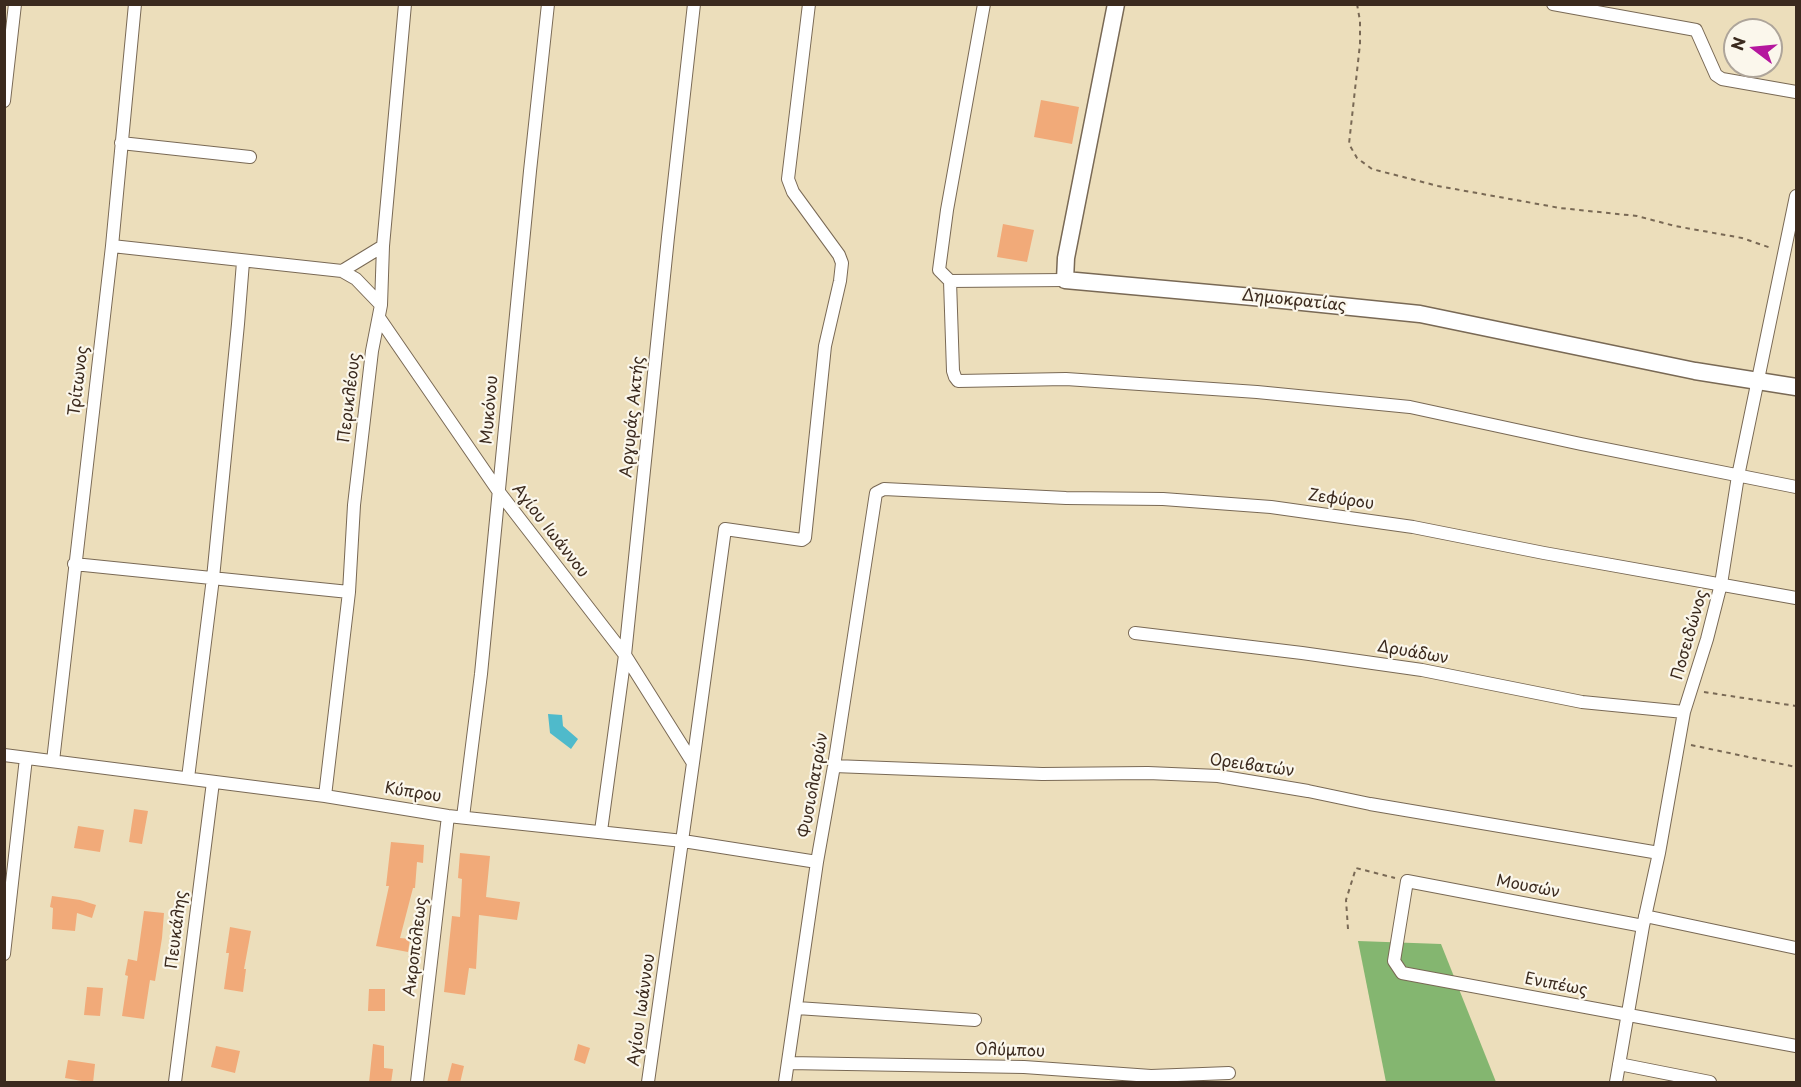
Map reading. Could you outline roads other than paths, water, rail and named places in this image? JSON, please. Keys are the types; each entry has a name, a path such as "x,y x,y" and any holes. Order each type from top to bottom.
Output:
{"street":[{"path":"4,101 15,4"},
{"name":"Τρίτωνος","path":"52,761 112,246 135,4"},
{"name":"Περικλέους","path":"325,796 349,592 355,493 372,351 380,319 382,246 405,4"},
{"name":"Μυκόνου","path":"463,818 482,674 548,4"},
{"name":"Αργυράς Ακτής","path":"601,831 626,655 665,261 694,4"},
{"name":"Αγίου Ιωάννου","path":"648,1083 725,529 802,540 805,537 825,346 840,281 842,262 793,192 788,179 809,4"},
{"path":"984,4 947,210 939,270 950,281 953,370 958,381 1066,379 1257,392 1410,407 1797,487"},
{"path":"950,281 1065,280 1066,258 1116,4"},
{"path":"1553,4 1696,30 1716,75 1722,79 1797,92"},
{"path":"121,143 250,158"},
{"name":"Ποσειδώνος","path":"1616,1083 1684,712 1721,584 1738,476 1797,196"},
{"path":"112,246 342,271 356,279 381,305"},
{"path":"342,271 382,246"},
{"path":"188,778 213,578 243,262"},
{"name":"Δημοκρατίας","path":"1065,280 1420,314 1695,371 1797,387"},
{"name":"Αγίου Ιωάννου","path":"380,319 499,492 626,655 693,763"},
{"name":"Ζεφύρου","path":"876,493 884,489 1066,498 1163,499 1271,507 1413,527 1797,598"},
{"name":"Φυσιολατρών","path":"785,1083 817,862 876,493"},
{"path":"74,564 349,592"},
{"name":"Δρυάδων","path":"1136,633 1302,652 1422,670 1582,702 1684,712"},
{"name":"Κύπρου","path":"4,755 325,796 463,818 683,841 817,862"},
{"path":"4,954 27,758"},
{"name":"Ορειβατών","path":"834,766 1042,774 1148,772 1218,776 1659,853"},
{"name":"Πευκάλης","path":"175,1083 213,782"},
{"name":"Ακροπόλεως","path":"417,1083 448,816"},
{"name":"Μουσών","path":"1407,881 1797,948"},
{"name":"Ενιπέως","path":"1407,881 1394,957 1396,966 1402,972 1627,1016 1797,1046"},
{"path":"797,1008 975,1020"},
{"name":"Ολύμπου","path":"788,1063 1024,1067 1151,1076 1229,1073"},
{"path":"1619,1064 1710,1083"}],"water":[{"path":"548,714 562,715 563,726 578,739 571,749 550,733"}]}
